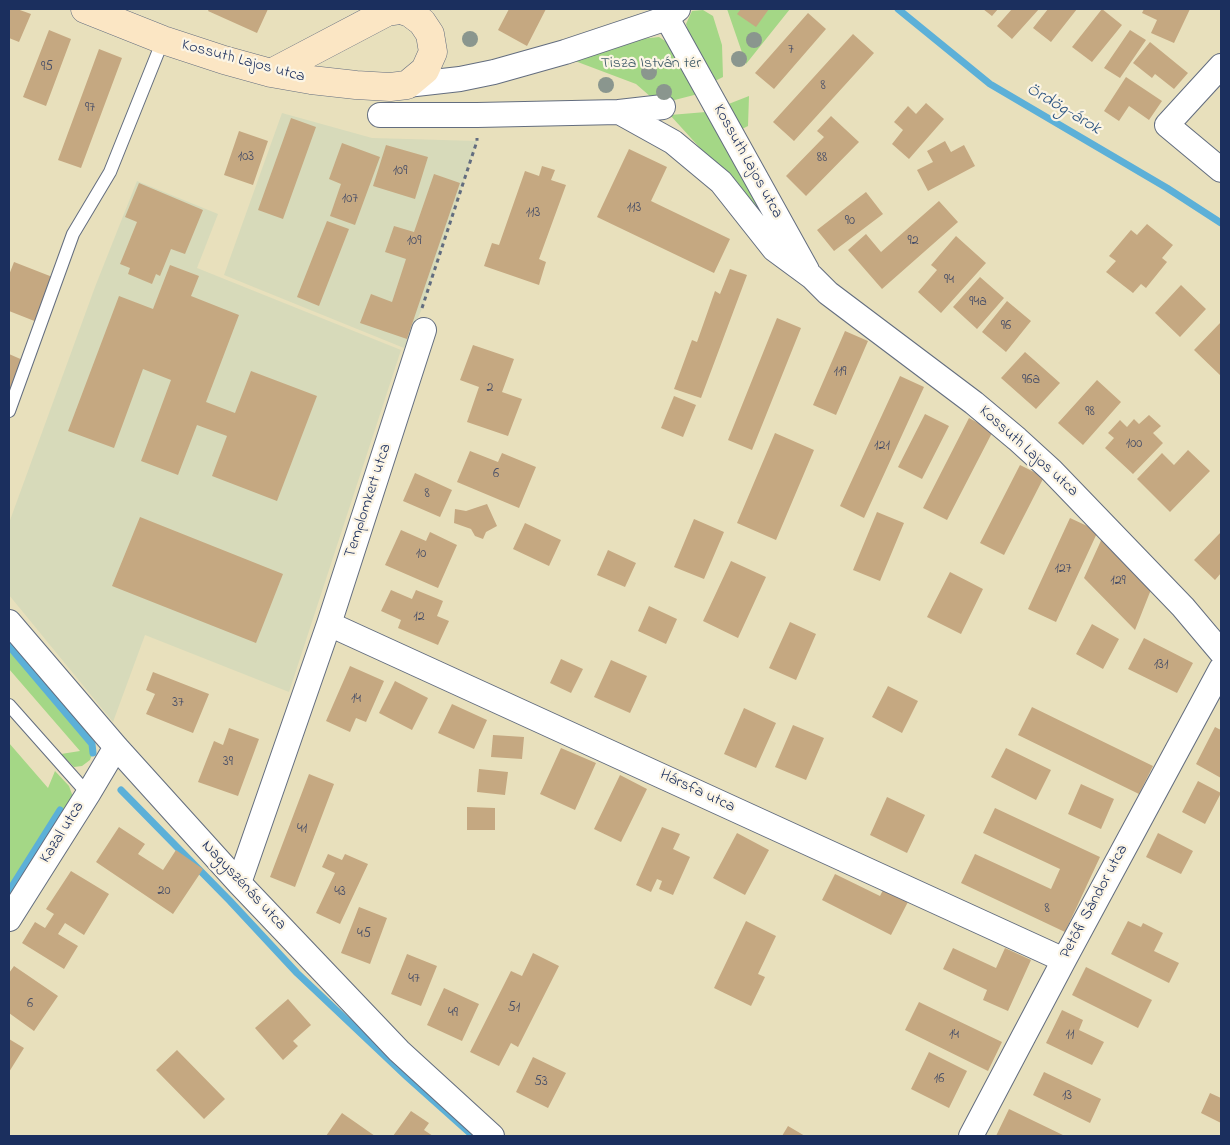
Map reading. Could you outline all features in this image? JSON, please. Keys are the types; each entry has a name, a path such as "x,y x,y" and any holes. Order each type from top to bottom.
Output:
{"street":[{"name":"Kossuth Lajos utca","path":"85,9 163,40 271,73 356,85 390,87 407,85"},
{"path":"271,73 387,12 400,10 410,13 422,22 430,34 433,52 425,70 407,85"},
{"name":"Kossuth Lajos utca","path":"673,13 712,99 812,277"},
{"path":"407,85 460,80 494,72 565,52 673,13"},
{"path":"1221,66 1167,125 1221,170"},
{"path":"380,115 619,112 663,107"},
{"name":"Kossuth Lajos utca","path":"619,112 673,142 721,182 774,249 812,277 828,293 974,403 1017,439 1051,470 1183,607 1221,652"},
{"name":"Templomkert utca","path":"239,883 329,624 424,330"},
{"name":"Nagyszénás utca","path":"9,622 116,747 239,883 399,1050 492,1136"},
{"name":"Hársfa utca","path":"329,624 1064,960"},
{"name":"Petőfi Sándor utca","path":"971,1136 1221,669"},
{"name":"Kazal utca","path":"9,919 116,747"}],"lane":[{"path":"9,411 73,234 110,172 163,40"},
{"path":"9,705 88,794"}],"path":[{"path":"424,330 421,310 477,141 477,115"}],"shaded area":[{"path":"282,113 372,138 477,141 421,311 404,348 224,275"},
{"path":"137,181 218,214 197,268 401,350 289,692 145,635 113,722 9,595 9,523 95,287"}],"green space":[{"path":"727,9 790,9 746,64"},
{"name":"Tisza István tér","path":"703,10 713,16 722,45 723,77 715,81 690,37 686,24 692,11"},
{"name":"Tisza István tér","path":"659,37 670,44 698,94 659,104 636,84 575,61 641,39"},
{"path":"749,96 748,126 740,130 726,105"},
{"path":"706,112 763,209 761,215 670,115"},
{"path":"9,638 93,736 93,751 90,760 82,766 74,767 61,754 80,751 9,669"},
{"path":"9,743 48,788 55,771 69,786 73,797 9,901"}],"building":[{"path":"9,9 17,9 31,14 19,42 9,38"},
{"path":"209,9 268,9 257,33 208,11"},
{"path":"509,9 546,9 527,46 498,30"},
{"path":"741,9 769,9 756,27 737,14"},
{"path":"983,9 998,9 992,16"},
{"path":"1012,9 1039,9 1012,39 997,26"},
{"path":"1048,9 1077,9 1051,42 1033,28"},
{"path":"1102,9 1122,25 1092,62 1072,47"},
{"path":"1144,9 1190,9 1174,43 1151,33 1157,20 1142,13"},
{"path":"808,13 826,29 774,89 755,73"},
{"path":"49,30 71,39 46,106 23,97"},
{"path":"1130,30 1146,40 1120,78 1104,68"},
{"path":"853,34 874,53 794,141 773,122"},
{"path":"1150,42 1188,73 1174,89 1155,74 1152,78 1133,63"},
{"path":"99,49 122,58 81,168 58,160"},
{"path":"1126,77 1162,101 1149,120 1129,106 1119,121 1104,111"},
{"path":"926,103 944,119 909,159 892,144 903,130 894,122 908,106 916,114"},
{"path":"831,116 859,142 806,196 786,176 824,137 817,131"},
{"path":"291,118 316,127 283,219 258,210"},
{"path":"239,131 268,141 253,185 224,175"},
{"path":"945,141 951,152 964,145 975,166 928,191 917,170 933,162 927,151"},
{"path":"342,143 380,157 355,225 330,216 341,184 329,179"},
{"path":"386,145 428,157 415,199 373,186"},
{"path":"629,149 667,167 651,201 730,239 714,273 597,217"},
{"path":"542,166 555,170 551,180 566,185 539,259 546,262 539,285 484,266 492,243 499,245 525,171 539,176"},
{"path":"434,174 460,183 407,339 360,323 371,294 392,302 406,259 385,252 394,226 414,232"},
{"path":"139,183 203,210 185,254 171,249 160,276 156,274 152,284 128,274 130,268 120,264 137,222 125,217"},
{"path":"866,192 883,214 834,251 817,230"},
{"path":"939,201 958,222 882,289 848,250 866,234 881,252"},
{"path":"327,221 349,229 319,306 297,297"},
{"path":"1147,224 1173,245 1162,258 1167,262 1146,288 1141,284 1133,293 1106,272 1116,261 1109,256 1131,230 1137,235"},
{"path":"956,236 986,263 941,313 918,292 937,270 931,265"},
{"path":"14,262 55,278 37,322 9,311 9,275"},
{"path":"170,265 199,276 191,296 239,315 206,402 235,413 251,371 317,396 277,501 212,476 227,436 197,425 178,475 141,461 171,380 143,369 114,448 68,431 119,296 153,309"},
{"path":"730,269 747,275 701,398 674,389 692,340 697,342 715,291 720,294"},
{"path":"980,277 1004,298 977,329 953,307"},
{"path":"1181,285 1206,309 1180,337 1155,313"},
{"path":"1007,301 1031,321 1006,352 982,332"},
{"path":"777,318 801,328 752,450 728,440"},
{"path":"1221,322 1221,376 1194,350"},
{"path":"845,331 868,341 836,415 813,405"},
{"path":"473,345 514,359 502,392 522,399 508,436 467,422 479,387 460,380"},
{"path":"1025,352 1060,383 1036,409 1001,378"},
{"path":"9,354 25,361 9,395"},
{"path":"900,376 924,387 864,518 840,506"},
{"path":"1097,380 1121,402 1083,445 1058,423"},
{"path":"674,396 696,405 683,437 661,428"},
{"path":"925,414 949,426 922,479 898,467"},
{"path":"1149,415 1161,426 1153,433 1163,443 1133,474 1105,448 1114,438 1108,433 1120,420 1127,427 1134,419 1139,424"},
{"path":"969,418 993,431 947,520 923,508"},
{"path":"775,433 814,450 776,540 737,523"},
{"path":"1188,450 1210,471 1170,512 1137,479 1162,453 1174,465"},
{"path":"470,451 498,462 502,453 536,467 519,508 457,482"},
{"path":"1020,465 1044,477 1004,555 980,543"},
{"path":"415,473 452,490 440,517 403,501"},
{"path":"487,504 497,526 486,532 483,539 475,536 471,529 454,523 455,509 466,511"},
{"path":"877,512 904,523 880,581 853,570"},
{"path":"140,517 283,574 256,643 112,586"},
{"path":"1070,518 1098,531 1056,622 1028,609"},
{"path":"694,519 724,532 704,579 674,567"},
{"path":"525,523 561,540 549,566 513,549"},
{"path":"401,530 426,541 430,532 457,545 438,588 385,565"},
{"path":"1221,532 1221,573 1215,580 1194,560"},
{"path":"1104,534 1152,587 1135,630 1084,578"},
{"path":"608,550 636,563 625,587 597,575"},
{"path":"731,561 766,577 738,638 703,621"},
{"path":"950,572 983,589 961,634 927,617"},
{"path":"391,590 412,599 416,590 443,601 437,616 449,621 438,645 398,628 401,620 381,611"},
{"path":"649,606 677,619 666,644 638,631"},
{"path":"790,622 816,634 796,680 769,668"},
{"path":"1092,624 1119,639 1103,669 1076,654"},
{"path":"1144,638 1193,663 1177,693 1128,669"},
{"path":"561,659 583,669 571,693 550,683"},
{"path":"611,660 647,676 630,713 594,697"},
{"path":"350,666 384,681 366,722 356,718 350,732 326,721"},
{"path":"153,672 209,694 193,733 146,714 155,694 146,690"},
{"path":"395,681 428,698 412,730 379,713"},
{"path":"888,686 918,701 902,733 872,717"},
{"path":"452,704 487,720 474,749 438,733"},
{"path":"1032,707 1153,766 1139,794 1018,735"},
{"path":"744,708 776,723 756,768 724,754"},
{"path":"793,725 824,738 806,780 775,767"},
{"path":"1215,727 1221,730 1221,778 1196,764"},
{"path":"229,728 259,739 238,796 198,782 214,741 223,745"},
{"path":"493,735 524,737 522,759 491,757"},
{"path":"561,748 596,763 575,810 540,794"},
{"path":"1006,748 1051,770 1036,800 991,777"},
{"path":"479,769 508,772 505,795 477,792"},
{"path":"309,774 334,784 295,887 270,877"},
{"path":"620,775 647,789 621,842 594,829"},
{"path":"1198,781 1221,793 1205,824 1182,812"},
{"path":"1081,784 1114,799 1101,829 1068,814"},
{"path":"887,797 925,815 907,853 870,835"},
{"path":"467,807 495,808 495,830 467,830"},
{"path":"995,808 1100,857 1065,932 961,883 975,854 1051,889 1060,869 983,833"},
{"path":"119,827 145,844 138,854 163,870 176,850 203,869 173,914 96,862"},
{"path":"662,827 680,834 673,849 690,857 673,895 659,889 662,881 657,879 651,892 636,885"},
{"path":"737,833 769,850 745,895 713,878"},
{"path":"1158,833 1193,851 1181,874 1146,857"},
{"path":"328,854 342,860 345,854 368,864 340,924 316,913 335,873 322,867"},
{"path":"71,871 109,894 84,935 65,923 58,934 78,946 64,969 22,943 35,922 45,928 54,914 46,909"},
{"path":"835,874 880,896 886,884 911,896 891,935 822,900"},
{"path":"359,907 387,918 370,964 341,953"},
{"path":"746,921 776,936 758,974 765,977 751,1006 714,988"},
{"path":"1128,921 1141,927 1143,923 1163,933 1154,951 1179,963 1169,983 1111,954"},
{"path":"953,948 996,968 1005,948 1031,960 1008,1011 983,1000 987,990 943,969"},
{"path":"533,953 559,966 518,1047 511,1043 499,1066 470,1052 511,971 522,976"},
{"path":"407,954 437,966 421,1006 391,994"},
{"path":"14,966 58,996 34,1031 9,1013 9,973"},
{"path":"1086,967 1152,1000 1138,1028 1072,995"},
{"path":"444,988 479,1004 462,1041 427,1025"},
{"path":"288,999 311,1025 293,1041 298,1046 283,1060 255,1028"},
{"path":"919,1002 1002,1042 988,1071 905,1030"},
{"path":"1062,1010 1083,1020 1079,1030 1104,1042 1092,1065 1046,1043"},
{"path":"9,1039 24,1048 9,1072"},
{"path":"177,1050 225,1099 204,1119 156,1070"},
{"path":"929,1052 967,1071 949,1108 911,1089"},
{"path":"533,1057 566,1073 548,1108 516,1092"},
{"path":"1044,1072 1101,1099 1090,1123 1033,1095"},
{"path":"1210,1093 1221,1098 1221,1123 1201,1113"},
{"path":"1009,1109 1065,1136 996,1136"},
{"path":"411,1111 429,1123 424,1130 433,1136 393,1136"},
{"path":"342,1113 375,1136 326,1136"},
{"path":"788,1126 805,1136 782,1136"}],"waterway":[{"name":"Ördög-árok","path":"898,9 990,84 1167,188 1221,223"},
{"path":"9,646 92,744 93,753"},
{"path":"121,790 230,901 297,973 407,1077 473,1136"},
{"path":"9,891 60,810"}]}
